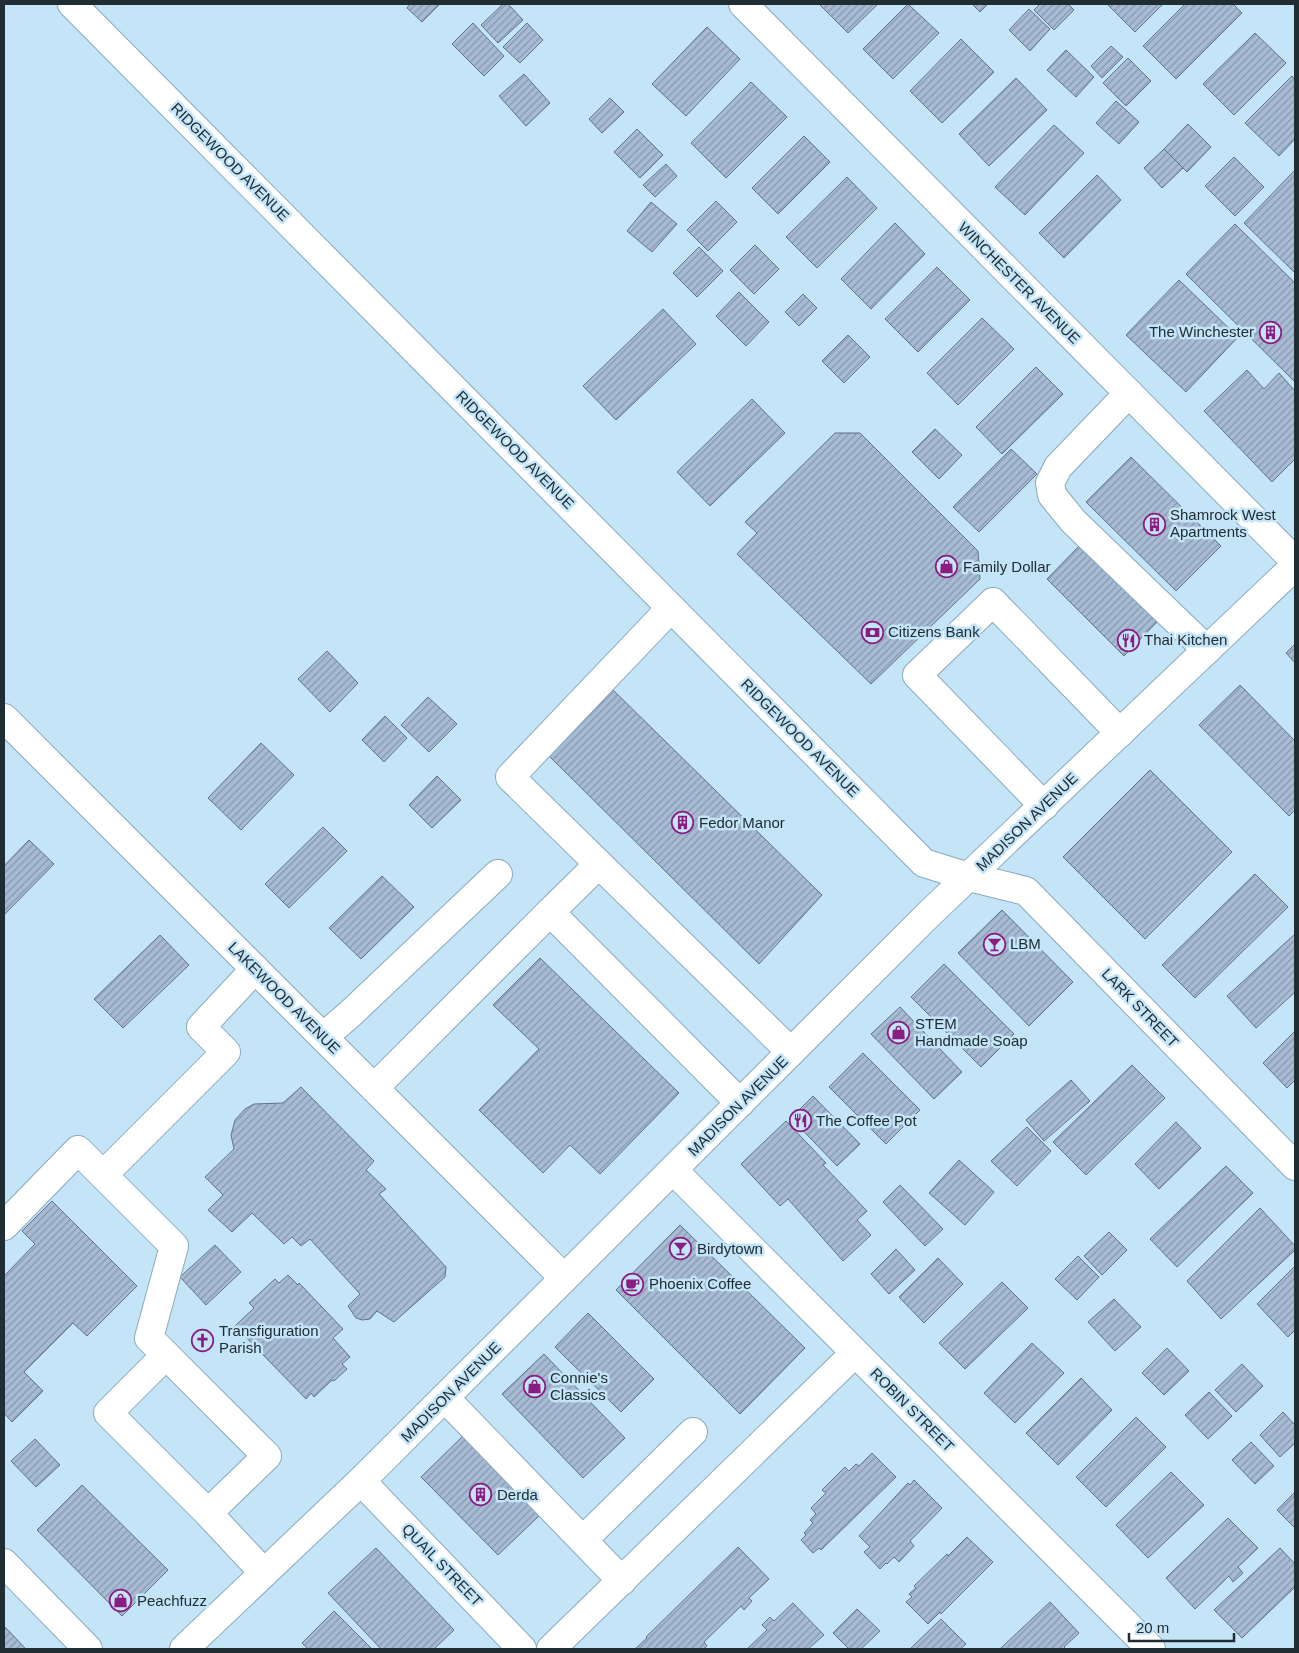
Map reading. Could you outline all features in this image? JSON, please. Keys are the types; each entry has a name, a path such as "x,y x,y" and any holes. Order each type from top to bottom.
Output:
{"street":[{"name":"RIDGEWOOD AVENUE","path":"72,4 924,863 969,877"},
{"name":"WINCHESTER AVENUE","path":"744,4 1295,561"},
{"path":"1129,394 1058,467 1050,483 1052,495 1073,521 1208,650"},
{"name":"MADISON AVENUE","path":"184,1649 361,1481 929,914 1295,566"},
{"path":"1044,806 917,675 994,602 1120,733"},
{"path":"671,608 510,777 791,1052"},
{"name":"LAKEWOOD AVENUE","path":"4,718 564,1278"},
{"path":"374,1088 600,864"},
{"path":"323,1037 350,1014 498,874"},
{"name":"LARK STREET","path":"969,877 1026,891 1295,1166"},
{"path":"550,912 740,1103"},
{"path":"103,1175 226,1052 201,1027 255,969"},
{"path":"4,1226 78,1150 174,1246 149,1338 267,1456 208,1513"},
{"name":"ROBIN STREET","path":"673,1170 1151,1649"},
{"path":"551,1649 855,1353"},
{"path":"166,1355 108,1413 208,1513 264,1574"},
{"path":"445,1398 622,1581"},
{"path":"583,1540 693,1432"},
{"name":"QUAIL STREET","path":"361,1481 522,1649"},
{"path":"4,1563 88,1649"}],"building":[{"path":"410,4 440,4 422,22 407,8"},
{"path":"503,4 508,4 523,20 498,43 481,25"},
{"path":"819,4 878,4 848,33"},
{"path":"908,4 939,33 893,79 863,49"},
{"path":"972,4 988,4 980,12"},
{"path":"1040,4 1068,4 1074,10 1054,30 1034,10"},
{"path":"1107,4 1163,4 1135,32"},
{"path":"1185,4 1233,4 1242,13 1176,79 1143,46"},
{"path":"1029,9 1050,29 1030,51 1009,30"},
{"path":"473,23 504,56 484,76 452,44"},
{"path":"527,23 543,40 520,63 503,47"},
{"path":"707,27 740,59 686,116 652,84"},
{"path":"1255,33 1286,63 1234,115 1203,84"},
{"path":"961,39 994,72 942,123 910,91"},
{"path":"1111,46 1123,57 1102,78 1091,66"},
{"path":"1066,50 1094,77 1076,97 1047,70"},
{"path":"1128,58 1151,81 1126,106 1103,83"},
{"path":"524,74 550,103 526,126 499,96"},
{"path":"1292,76 1295,80 1295,139 1279,156 1245,123"},
{"path":"1016,78 1047,110 989,166 959,134"},
{"path":"751,82 787,117 726,178 691,143"},
{"path":"610,98 624,112 602,133 589,119"},
{"path":"1116,101 1139,122 1119,144 1096,123"},
{"path":"1188,124 1211,147 1187,172 1164,149"},
{"path":"1054,125 1084,153 1025,215 995,187"},
{"path":"637,129 663,155 640,178 614,152"},
{"path":"804,136 830,162 778,214 752,188"},
{"path":"1164,149 1183,168 1162,188 1144,168"},
{"path":"1234,157 1264,187 1235,216 1205,186"},
{"path":"666,164 677,176 655,197 643,185"},
{"path":"1295,170 1295,273 1244,223"},
{"path":"1097,175 1121,200 1064,258 1039,233"},
{"path":"847,177 877,208 817,268 786,237"},
{"path":"716,201 737,222 708,251 687,230"},
{"path":"651,202 677,224 652,252 627,231"},
{"path":"895,223 925,254 871,309 841,279"},
{"name":"The Winchester","path":"1235,224 1295,283 1295,382 1186,274"},
{"path":"755,245 779,269 754,294 730,270"},
{"path":"699,247 723,271 697,297 673,273"},
{"path":"937,267 970,300 918,352 885,319"},
{"path":"1179,280 1238,337 1186,392 1126,335"},
{"path":"739,292 769,322 746,346 716,316"},
{"path":"803,294 817,308 799,326 785,312"},
{"path":"663,309 696,344 616,420 583,386"},
{"path":"982,318 1014,349 958,405 927,373"},
{"path":"848,335 870,357 844,383 822,361"},
{"path":"1036,367 1063,394 1002,454 976,427"},
{"path":"1247,370 1264,389 1279,373 1295,391 1295,459 1272,482 1204,411"},
{"path":"752,399 785,433 710,506 677,472"},
{"path":"935,429 962,455 939,479 912,452"},
{"path":"835,433 860,433 978,551 980,579 871,684 737,554 757,533 745,522"},
{"path":"1011,449 1037,474 979,532 953,507"},
{"name":"Shamrock West Apartments","path":"1131,457 1221,546 1176,591 1086,502"},
{"path":"1080,545 1157,622 1124,656 1047,579"},
{"path":"1295,644 1295,663 1286,653"},
{"path":"327,651 358,683 330,712 298,679"},
{"path":"1240,685 1295,741 1295,810 1289,816 1199,725"},
{"name":"Fedor Manor","path":"610,687 822,895 759,964 544,751"},
{"path":"428,697 457,724 429,752 401,725"},
{"path":"385,716 407,738 384,762 362,740"},
{"path":"261,743 294,775 241,830 208,798"},
{"path":"1150,770 1232,852 1145,939 1063,857"},
{"path":"437,776 461,800 432,828 409,805"},
{"path":"323,827 347,851 289,908 265,884"},
{"path":"29,840 54,864 4,915 4,866"},
{"path":"1255,874 1288,907 1195,998 1162,965"},
{"path":"382,876 414,907 361,959 329,928"},
{"path":"1002,910 1073,982 1029,1026 958,953"},
{"path":"1295,934 1295,992 1256,1028 1227,996"},
{"path":"160,935 189,965 123,1028 94,999"},
{"path":"540,958 679,1093 600,1174 570,1145 543,1173 479,1110 539,1049 493,1005"},
{"path":"944,964 1014,1034 981,1067 911,997"},
{"path":"900,1007 962,1072 934,1099 871,1034"},
{"path":"1295,1031 1295,1080 1287,1088 1263,1063"},
{"path":"863,1053 920,1110 886,1144 829,1087"},
{"path":"1132,1065 1165,1098 1086,1175 1053,1142"},
{"path":"1071,1080 1090,1101 1044,1141 1026,1120"},
{"path":"301,1087 374,1161 366,1170 386,1189 379,1194 446,1267 445,1277 394,1322 377,1311 370,1319 362,1320 356,1318 348,1306 360,1294 310,1239 301,1246 292,1237 284,1244 252,1213 232,1232 208,1210 223,1195 205,1177 234,1149 231,1135 235,1120 245,1109 254,1104 283,1103"},
{"path":"813,1096 860,1144 837,1166 791,1118"},
{"path":"786,1121 826,1163 823,1165 867,1211 857,1220 871,1235 843,1261 788,1199 780,1206 741,1164"},
{"path":"1176,1122 1201,1148 1159,1189 1135,1164"},
{"path":"1027,1127 1051,1151 1017,1186 991,1161"},
{"path":"959,1160 994,1192 965,1225 929,1193"},
{"path":"1226,1166 1253,1193 1177,1267 1150,1239"},
{"path":"900,1185 943,1229 925,1246 883,1202"},
{"path":"52,1201 137,1286 87,1336 73,1323 24,1372 43,1391 12,1422 4,1413 4,1276 35,1244 22,1231"},
{"path":"1260,1208 1295,1246 1295,1250 1221,1319 1187,1281"},
{"path":"680,1225 805,1348 740,1414 616,1290"},
{"path":"1109,1232 1127,1250 1102,1275 1084,1256"},
{"path":"215,1245 241,1272 206,1305 180,1277"},
{"path":"896,1249 915,1270 889,1294 871,1274"},
{"path":"1078,1256 1099,1277 1077,1300 1055,1279"},
{"path":"938,1258 963,1284 924,1323 899,1297"},
{"path":"1295,1266 1295,1330 1288,1337 1257,1304"},
{"path":"288,1275 298,1285 299,1283 343,1329 333,1338 350,1357 342,1364 347,1369 314,1397 311,1393 306,1399 235,1326 254,1308 249,1303 275,1279 279,1283"},
{"path":"1002,1282 1028,1308 965,1369 939,1343"},
{"path":"1114,1299 1141,1327 1115,1351 1088,1322"},
{"path":"588,1313 654,1379 621,1412 555,1347"},
{"path":"1032,1343 1064,1373 1015,1423 984,1393"},
{"path":"1167,1348 1189,1371 1164,1395 1142,1373"},
{"path":"544,1354 625,1438 583,1478 502,1394"},
{"path":"1242,1364 1263,1386 1236,1412 1215,1390"},
{"path":"1081,1378 1112,1410 1058,1465 1026,1433"},
{"path":"1209,1392 1232,1416 1208,1439 1185,1415"},
{"path":"1283,1412 1295,1425 1295,1443 1280,1457 1260,1435"},
{"path":"1136,1417 1166,1447 1106,1507 1076,1477"},
{"name":"Derda","path":"464,1435 541,1514 498,1555 421,1477"},
{"path":"35,1439 60,1465 36,1487 11,1461"},
{"path":"1251,1442 1274,1466 1255,1484 1232,1460"},
{"path":"872,1453 896,1477 821,1550 819,1548 813,1553 801,1540 806,1535 804,1533 813,1523 810,1520 816,1514 811,1508 826,1493 822,1490 845,1467 849,1471 856,1464 859,1466"},
{"path":"1171,1472 1204,1505 1148,1558 1116,1525"},
{"path":"914,1480 942,1508 910,1541 914,1546 899,1562 894,1557 880,1569 864,1552 870,1547 859,1536 908,1483 910,1485"},
{"path":"82,1485 168,1570 122,1616 37,1530"},
{"path":"1295,1492 1295,1528 1277,1510"},
{"path":"1228,1518 1258,1548 1238,1567 1243,1573 1233,1582 1229,1576 1195,1609 1166,1578"},
{"path":"967,1537 993,1562 941,1614 940,1612 928,1624 906,1602 912,1597 909,1594 916,1588 914,1586"},
{"path":"738,1547 769,1579 749,1598 752,1601 744,1610 741,1606 704,1642 707,1646 703,1649 635,1649 646,1637"},
{"path":"376,1548 454,1630 434,1649 381,1649 328,1593"},
{"path":"1280,1548 1295,1564 1295,1587 1242,1638 1214,1610"},
{"path":"1050,1602 1079,1633 1064,1647 1066,1649 1001,1648"},
{"path":"793,1603 824,1635 808,1649 747,1649 767,1630 762,1625 770,1617 774,1621"},
{"path":"857,1609 880,1631 861,1649 849,1649 833,1633"},
{"path":"334,1611 372,1649 308,1649 302,1643"},
{"path":"941,1619 966,1644 960,1649 910,1649"},
{"path":"4,1626 26,1649 4,1649"}],"place":[{"name":"The Winchester","path":"1270,332"},
{"name":"Shamrock West Apartments","path":"1154,524"},
{"name":"Family Dollar","path":"947,567"},
{"name":"Citizens Bank","path":"872,632"},
{"name":"Thai Kitchen","path":"1128,640"},
{"name":"Fedor Manor","path":"683,823"},
{"name":"LBM","path":"994,944"},
{"name":"STEM Handmade Soap","path":"899,1033"},
{"name":"The Coffee Pot","path":"800,1121"},
{"name":"Birdytown","path":"681,1249"},
{"name":"Phoenix Coffee","path":"633,1284"},
{"name":"Transfiguration Parish","path":"203,1340"},
{"name":"Connie's Classics","path":"534,1387"},
{"name":"Derda","path":"481,1495"},
{"name":"Peachfuzz","path":"121,1601"}]}
